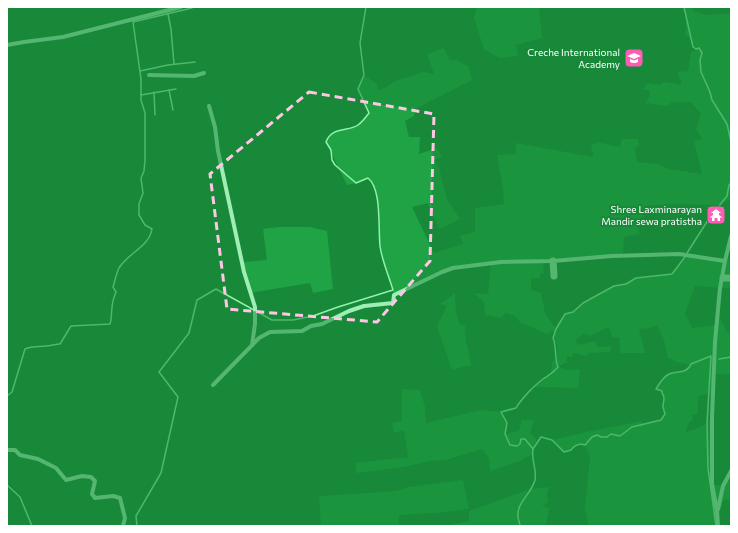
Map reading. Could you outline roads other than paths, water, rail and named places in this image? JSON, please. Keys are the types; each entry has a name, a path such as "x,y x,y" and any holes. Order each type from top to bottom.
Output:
{"street":[{"path":"7,45 63,37 181,7"},
{"path":"149,75 194,76 204,73"},
{"path":"209,106 216,127 218,151 244,272 255,307 255,324 252,345"},
{"path":"718,512 712,484 712,417 715,342 718,307 725,261 731,236"},
{"path":"213,385 252,345 266,333 302,331 311,326 322,324 349,311 364,306 393,303 394,295 453,268 501,262 553,261 612,256 679,254 725,261"},
{"path":"553,261 554,276"},
{"path":"723,278 731,278"},
{"path":"7,450 15,450 20,455 42,461 56,468 66,480 82,476 91,477 95,481 92,494 95,498 113,496 120,498 125,518 123,526"},
{"path":"718,526 718,512 723,486 731,471"}],"waterway":[{"path":"137,526 136,516 161,473 178,397 159,372 189,333 197,300 216,289 272,320 293,320 313,316 393,290 381,252 376,191 368,178 356,183 335,165 332,160 331,150 326,142 336,131 358,125 369,113 358,89 364,75 360,43 366,7"},
{"path":"684,7 693,47 696,49 699,48 702,53 700,60 701,72 712,100 727,124 731,142"},
{"path":"7,396 12,392 25,349 60,344 71,326 110,324 112,304 116,292 113,287 118,270 123,263 147,241 152,229 145,225 139,215 139,204 143,193 141,178 144,171 145,160 145,113 141,100 141,79 133,22 192,8"},
{"path":"168,14 174,64"},
{"path":"140,71 168,65 195,62"},
{"path":"141,95 176,89"},
{"path":"169,90 173,110"},
{"path":"154,92 155,115"},
{"path":"687,253 710,217 727,196 729,185 731,183"},
{"path":"520,526 518,517 519,507 535,480 533,449 525,439 521,439 520,444 517,446 510,445 505,434 507,423 501,412 516,408 532,388 558,367 553,338 556,329 565,314 573,312 583,303 614,286 626,284 636,278 672,274 685,257"},
{"path":"533,449 541,437 552,440 564,452 571,450 577,445 585,445 592,437 597,435 601,437 607,437 611,434 620,436 632,427 661,420 665,414 663,406 664,397 662,391 656,389 661,381 669,374 684,371 691,364 711,356 707,424 708,468 716,526"},
{"path":"719,359 731,357"},
{"path":"7,485 20,497 32,526"}],"place":[{"name":"Creche International Academy","path":"634,58"},
{"name":"Shree Laxminarayan Mandir sewa pratistha","path":"716,215"}]}
